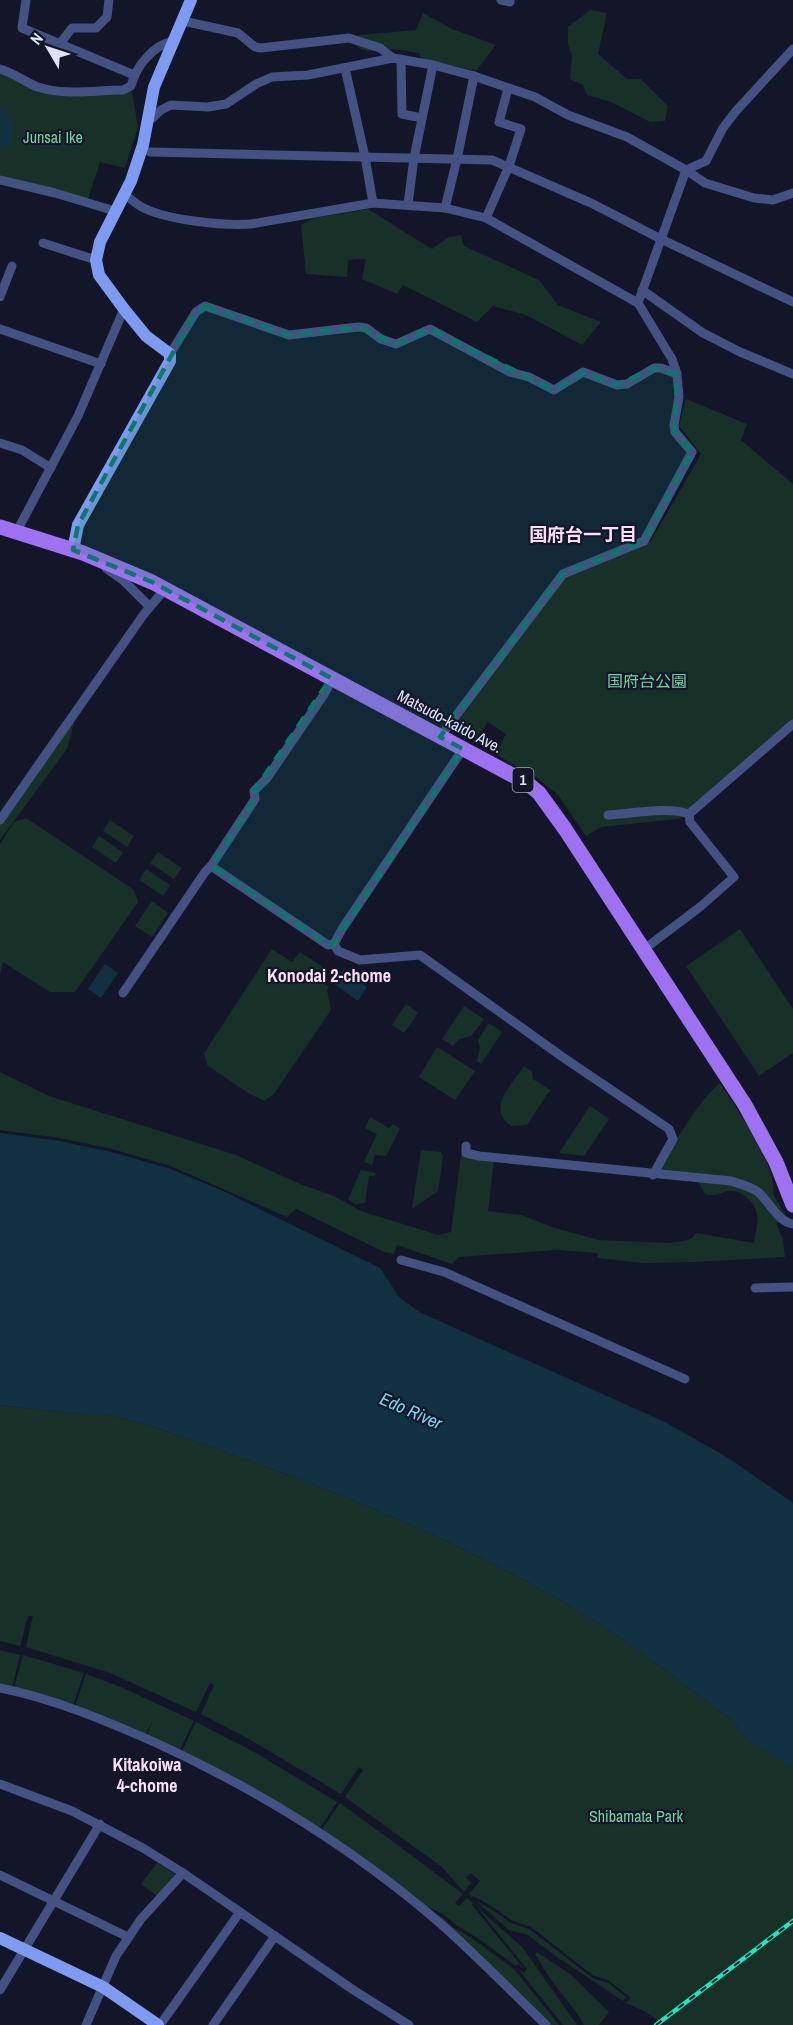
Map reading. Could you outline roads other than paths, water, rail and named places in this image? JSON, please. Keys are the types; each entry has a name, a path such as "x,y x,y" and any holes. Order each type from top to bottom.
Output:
{"main road":[{"name":"Matsudo-kaido Ave.","path":"0,527 78,551 126,570 165,589 527,783 539,793 745,1105 776,1162 792,1198"}],"street":[{"path":"26,0 22,28 134,75"},
{"path":"59,45 72,28 96,28 107,17 109,0"},
{"path":"170,354 146,336 124,309 101,278 96,260 100,242 125,195 142,152 154,87 191,0"},
{"path":"501,0 510,2 510,0"},
{"path":"183,21 238,33 261,48 349,38 380,48 397,59"},
{"path":"0,69 11,72 39,87 60,91 123,90 131,86 134,75 142,62 164,43 174,40"},
{"path":"638,303 686,170 706,161 723,128 736,111 793,49"},
{"path":"397,59 402,114 422,118"},
{"path":"146,124 161,110 171,105 208,107 226,104 256,84 272,77 308,75 397,59 433,65 474,76 535,97 568,115 627,137 705,183 754,198 772,200 793,193"},
{"path":"408,204 414,158 433,65"},
{"path":"345,68 365,157 372,203"},
{"path":"445,208 474,76"},
{"path":"486,218 510,166 521,129 499,122 508,88"},
{"path":"150,152 492,160 591,203 793,302"},
{"path":"0,180 115,211"},
{"path":"125,195 141,207 168,216 232,225 251,224 372,203 445,208 486,218 638,303 672,359 677,374 679,397 675,432 692,452 644,541 562,574 440,737"},
{"path":"43,243 96,260"},
{"path":"0,294 12,266"},
{"path":"642,290 703,333 740,352 793,374"},
{"path":"149,606 124,581 78,551 78,525 170,361 170,354 196,312 206,306 289,335 358,327 366,328 381,339 396,344 430,329 510,372 528,377 554,390 583,372 617,385 627,384 654,368 677,374"},
{"path":"17,531 78,416 124,309"},
{"path":"0,328 101,364"},
{"path":"0,443 22,450 51,468"},
{"path":"0,820 149,606 161,596 165,589"},
{"path":"123,993 211,866 255,799 254,791 267,778 325,693 332,679"},
{"path":"689,814 793,724"},
{"path":"334,944 463,749"},
{"path":"608,815 656,812 689,814"},
{"path":"643,950 700,907 734,877 690,822 689,814"},
{"path":"211,866 328,945 334,944"},
{"path":"334,944 341,953 360,960 420,956 669,1129 673,1140 653,1174"},
{"path":"465,1146 466,1153 479,1156 731,1181 750,1187 788,1223 793,1224"},
{"path":"401,1260 444,1272 685,1379"},
{"path":"755,1288 793,1287"},
{"path":"0,1688 66,1706 128,1730 179,1754 293,1815 347,1852 442,1925 546,2025"},
{"path":"0,1784 100,1824 183,1873 398,2022 409,2025"},
{"path":"0,1990 100,1824"},
{"path":"86,2025 116,1956 128,1936 183,1873"},
{"path":"0,1875 128,1936"},
{"path":"0,1938 103,1987 159,2025 240,1912"},
{"path":"213,2025 276,1936"}],"water":[{"path":"0,105 13,124 13,133 8,146 0,147"},
{"path":"105,964 118,973 101,998 88,989"},
{"path":"343,970 367,987 358,1001 333,983"},
{"name":"Edo River","path":"0,1133 60,1141 111,1152 168,1168 221,1190 380,1268 399,1297 419,1312 665,1422 730,1459 793,1503 793,1768 745,1737 733,1721 596,1622 543,1590 432,1534 317,1486 142,1423 106,1415 86,1415 0,1405"}],"railway":[{"path":"656,2025 793,1921"}],"district":[{"name":"国府台一丁目","path":"583,535"},
{"name":"Konodai 2-chome","path":"329,976"},
{"name":"Kitakoiwa 4-chome","path":"147,1775"}],"park label":[{"name":"Junsai Ike","path":"53,137"},
{"name":"国府台公園","path":"647,681"},
{"name":"Shibamata Park","path":"636,1816"}]}
